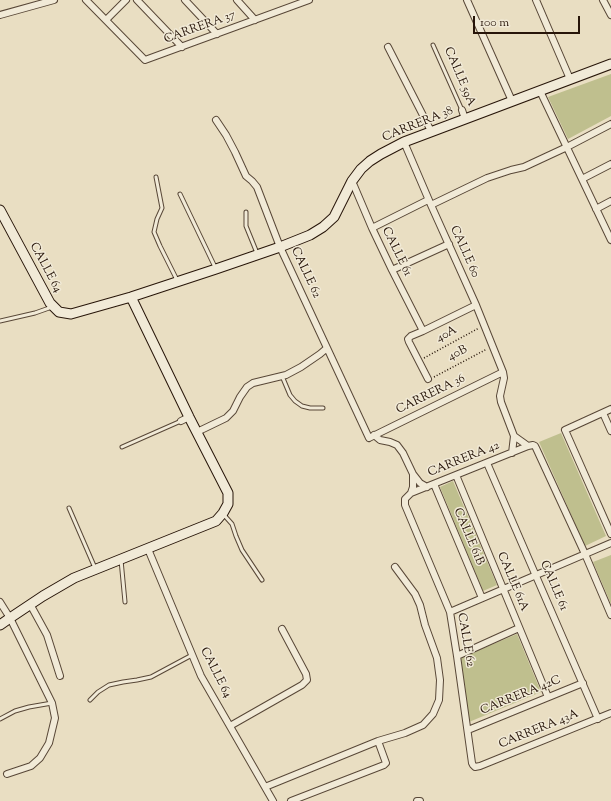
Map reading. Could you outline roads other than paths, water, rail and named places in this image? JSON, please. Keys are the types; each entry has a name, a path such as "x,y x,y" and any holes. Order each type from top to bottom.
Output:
{"main road":[{"name":"CARRERA 38","path":"131,297 257,255 310,235 323,227 334,216 352,181 361,169 381,154 463,115 512,101 611,64"},
{"name":"CALLE 64","path":"0,210 50,303 59,312 71,314 131,297"},
{"path":"0,625 30,604 74,578 216,521 223,514 228,504 228,493 197,432 185,419 131,297"}],"street":[{"path":"0,15 39,2 54,0"},
{"path":"86,0 106,20 126,0"},
{"path":"137,0 182,47"},
{"path":"185,0 217,34"},
{"path":"237,0 255,20"},
{"path":"289,0 294,5"},
{"name":"CARRERA 37","path":"106,20 145,60 309,0"},
{"path":"466,0 512,101"},
{"path":"536,0 570,79"},
{"path":"603,0 611,16"},
{"path":"388,47 431,131"},
{"path":"540,91 611,240"},
{"name":"CALLE 62","path":"216,120 236,152 246,176 257,186 280,247 327,348 372,437"},
{"path":"372,228 487,178 524,167 611,124"},
{"name":"CALLE 60","path":"404,142 429,202 476,305 503,372"},
{"path":"582,179 611,164"},
{"name":"CALLE 61","path":"352,181 372,228 423,331"},
{"path":"596,208 611,201"},
{"path":"392,270 449,244"},
{"path":"430,378 408,339 411,336 476,305"},
{"path":"197,432 226,418 233,411 240,397 247,388 253,384 282,376 301,367 327,348"},
{"path":"503,372 504,378 500,396 514,436 512,452"},
{"name":"CARRERA 36","path":"372,437 503,372"},
{"path":"611,409 565,430 611,534"},
{"path":"603,413 611,431"},
{"path":"514,436 536,448 585,554 611,615"},
{"path":"372,437 397,445 403,453 413,474 420,483 427,487"},
{"name":"CARRERA 42","path":"405,499 411,493 530,446"},
{"name":"CALLE 61","path":"487,463 598,718"},
{"path":"411,493 413,474"},
{"name":"CALLE 61A","path":"456,475 548,697"},
{"name":"CALLE 61B","path":"434,484 482,598"},
{"name":"CALLE 62","path":"405,499 405,505 450,612 472,763 475,766"},
{"path":"450,612 611,543"},
{"name":"CALLE 64","path":"148,549 201,676 274,801"},
{"path":"266,787 378,741 423,725 432,714 439,700 440,680 437,658 425,625 420,605 415,594 396,567"},
{"path":"0,602 10,618 52,703 55,718 49,743 40,758 31,766 7,774"},
{"path":"30,604 47,635 60,676"},
{"path":"230,726 302,685 307,680 306,674 282,628"},
{"path":"457,656 519,628"},
{"name":"CARRERA 42C","path":"468,730 583,683"},
{"name":"CARRERA 43A","path":"475,766 480,766 611,713"},
{"path":"291,801 384,765 386,763 378,741"}],"lane":[{"name":"CALLE 59A","path":"433,45 463,115"},
{"path":"156,177 162,208 157,219 154,232 178,281"},
{"path":"180,194 216,269"},
{"path":"246,212 246,226 257,255"},
{"path":"0,321 35,313 53,306"},
{"path":"282,376 290,395 295,401 302,406 310,408 323,408"},
{"path":"122,446 185,419"},
{"path":"69,508 96,570"},
{"path":"223,514 232,524 242,550 262,580"},
{"path":"121,560 125,602"},
{"path":"90,700 98,692 109,685 151,677 192,655"},
{"path":"0,719 15,711 52,703"}]}
